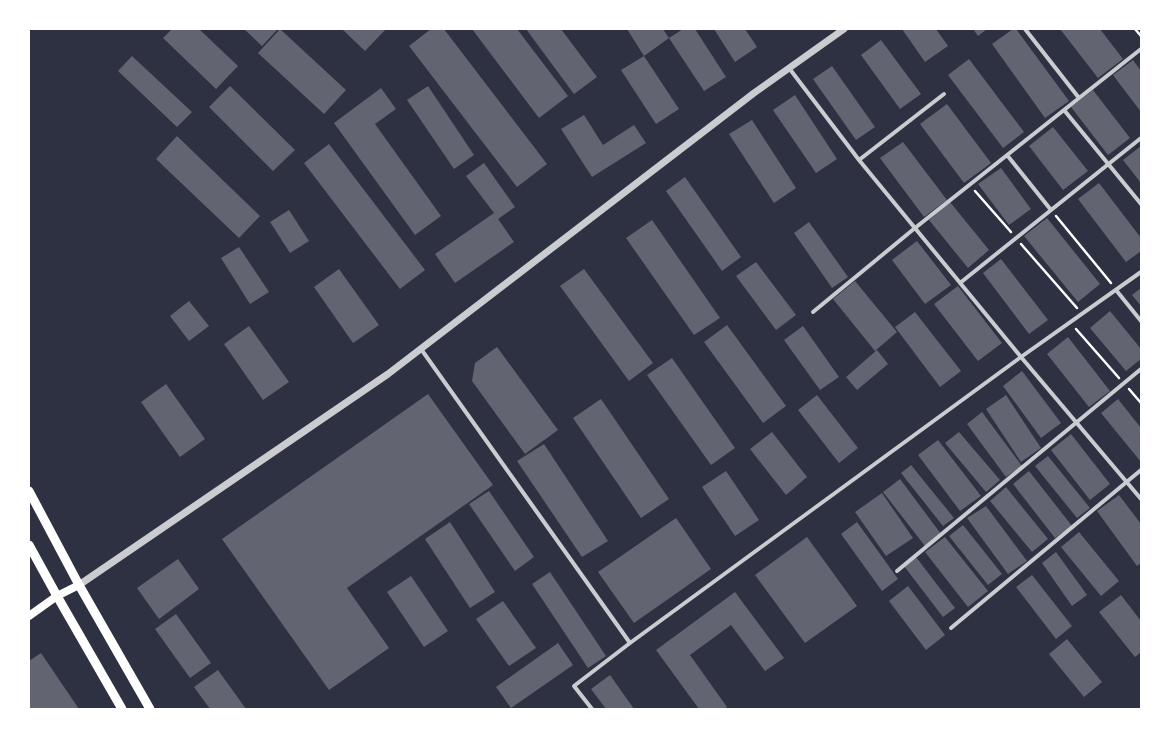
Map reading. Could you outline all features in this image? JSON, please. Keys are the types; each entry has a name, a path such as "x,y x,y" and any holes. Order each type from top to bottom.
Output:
{"main road":[{"path":"29,491 79,585 150,709"},
{"path":"29,545 122,709"},
{"path":"29,616 57,596 79,585"}],"street":[{"path":"79,585 388,374 754,92 844,29"},
{"path":"1025,29 1079,98"},
{"path":"813,312 1006,155 1141,49"},
{"path":"789,68 859,160 1021,357 1141,499"},
{"path":"859,160 944,94"},
{"path":"1064,110 1141,204"},
{"path":"960,283 1141,138"},
{"path":"1006,155 1051,210"},
{"path":"592,709 574,686 630,643 1021,357 1141,272"},
{"path":"1116,290 1141,321"},
{"path":"421,349 630,643"},
{"path":"897,571 1141,369"},
{"path":"951,628 1141,470"}],"path":[{"path":"1135,29 1141,36"},
{"path":"969,185 1082,314"},
{"path":"1051,210 1116,290"},
{"path":"1071,322 1141,403"}],"building":[{"path":"172,29 199,29 238,66 216,89 163,38"},
{"path":"244,29 278,29 262,46"},
{"path":"280,29 346,90 324,114 258,53"},
{"path":"342,29 386,29 365,51"},
{"path":"431,29 444,29 547,164 517,187 409,46"},
{"path":"472,29 517,29 568,96 539,118"},
{"path":"526,29 561,29 597,77 574,94"},
{"path":"627,29 663,29 669,38 644,56"},
{"path":"683,29 695,29 726,77 704,91 669,38"},
{"path":"714,29 745,29 757,47 735,62"},
{"path":"902,29 936,29 948,46 925,62"},
{"path":"973,29 987,29 978,36"},
{"path":"1013,29 1016,29 1069,101 1045,118 992,44"},
{"path":"1060,29 1100,29 1123,59 1098,78"},
{"path":"881,40 921,94 900,109 861,55"},
{"path":"132,56 192,112 177,127 118,71"},
{"path":"644,56 679,109 656,124 621,70"},
{"path":"969,59 1024,132 1003,148 948,75"},
{"path":"1133,60 1141,71 1141,112 1113,75"},
{"path":"832,66 875,127 856,140 813,79"},
{"path":"230,86 295,150 273,171 209,107"},
{"path":"428,86 474,155 454,169 407,100"},
{"path":"381,88 396,109 375,124 441,216 415,235 334,123"},
{"path":"1093,90 1130,138 1108,155 1071,107"},
{"path":"795,95 837,159 816,173 773,110"},
{"path":"947,104 991,163 964,183 920,124"},
{"path":"584,115 603,145 634,125 646,143 592,177 561,129"},
{"path":"752,120 796,188 774,203 729,134"},
{"path":"1053,127 1088,171 1063,190 1029,146"},
{"path":"177,136 260,216 239,238 156,159"},
{"path":"903,142 947,200 924,217 880,158"},
{"path":"329,144 425,270 400,289 304,163"},
{"path":"1141,146 1141,183 1123,160"},
{"path":"484,163 515,207 498,219 514,242 455,283 435,254 494,213 466,176"},
{"path":"1001,168 1031,209 1009,225 978,184"},
{"path":"685,177 741,257 722,271 666,191"},
{"path":"1099,183 1141,238 1141,251 1126,262 1078,199"},
{"path":"950,202 989,250 968,268 929,220"},
{"path":"289,210 309,241 290,253 270,222"},
{"path":"1047,218 1100,284 1078,302 1024,236"},
{"path":"652,220 720,318 694,335 626,238"},
{"path":"809,222 848,277 832,288 794,233"},
{"path":"917,241 951,285 925,304 892,260"},
{"path":"239,247 269,292 250,304 221,258"},
{"path":"1001,259 1048,320 1029,334 983,273"},
{"path":"756,262 796,315 776,330 736,276"},
{"path":"339,269 379,325 353,343 314,287"},
{"path":"584,269 653,363 629,381 560,286"},
{"path":"855,281 897,332 875,351 833,299"},
{"path":"958,286 1002,343 978,361 934,304"},
{"path":"1141,288 1141,306 1132,295"},
{"path":"189,301 209,326 189,341 170,316"},
{"path":"1110,311 1141,349 1141,359 1126,371 1090,328"},
{"path":"915,312 961,371 940,387 895,327"},
{"path":"727,325 786,406 763,423 704,342"},
{"path":"249,326 289,382 263,400 224,344"},
{"path":"803,326 839,377 820,390 784,340"},
{"path":"1068,337 1110,391 1089,407 1047,354"},
{"path":"497,347 558,430 525,454 472,381 475,363"},
{"path":"877,350 888,364 857,390 846,377"},
{"path":"672,358 735,448 711,465 647,375"},
{"path":"1022,371 1061,423 1041,438 1003,386"},
{"path":"166,384 205,439 180,457 141,402"},
{"path":"428,394 493,485 347,588 389,648 329,690 222,539"},
{"path":"817,395 858,448 839,463 798,410"},
{"path":"1006,395 1041,448 1021,462 986,409"},
{"path":"601,399 669,499 641,518 573,418"},
{"path":"1118,399 1141,428 1141,462 1101,413"},
{"path":"982,412 1022,466 1006,477 967,424"},
{"path":"772,432 807,477 786,495 750,449"},
{"path":"959,432 1000,480 986,492 945,443"},
{"path":"1071,434 1110,484 1090,500 1051,450"},
{"path":"938,440 981,496 960,511 918,455"},
{"path":"544,444 608,541 582,557 517,461"},
{"path":"1048,456 1090,508 1077,518 1035,466"},
{"path":"911,465 954,518 943,526 901,473"},
{"path":"726,471 759,520 735,536 702,487"},
{"path":"1029,471 1072,526 1055,538 1013,484"},
{"path":"900,479 941,534 925,546 883,492"},
{"path":"1006,487 1048,539 1032,552 990,501"},
{"path":"489,491 534,557 515,571 469,504"},
{"path":"882,493 913,538 886,556 855,512"},
{"path":"1119,495 1141,524 1141,563 1137,566 1097,511"},
{"path":"986,506 1027,561 1008,574 967,518"},
{"path":"676,518 711,569 634,623 598,572"},
{"path":"450,522 495,592 470,608 425,539"},
{"path":"857,522 898,579 882,591 841,534"},
{"path":"963,525 1002,574 988,585 949,536"},
{"path":"1079,532 1119,581 1101,596 1061,547"},
{"path":"807,537 857,606 805,643 755,575"},
{"path":"945,537 988,591 968,607 925,552"},
{"path":"1056,552 1087,595 1072,606 1042,563"},
{"path":"916,557 955,608 943,617 904,566"},
{"path":"178,559 199,589 159,619 137,588"},
{"path":"550,572 606,656 588,668 532,584"},
{"path":"1032,575 1072,626 1056,639 1016,587"},
{"path":"411,576 448,631 424,647 387,592"},
{"path":"908,586 945,635 926,650 889,601"},
{"path":"735,592 784,658 765,671 731,625 690,655 727,707 724,709 699,709 656,650"},
{"path":"1121,595 1141,621 1141,652 1135,657 1099,612"},
{"path":"503,601 536,648 509,666 476,619"},
{"path":"176,614 211,663 190,678 155,629"},
{"path":"1067,639 1102,682 1084,697 1049,654"},
{"path":"558,643 573,665 511,708 496,687"},
{"path":"41,653 79,709 29,709 29,661"},
{"path":"218,670 246,709 210,709 194,687"},
{"path":"610,675 634,709 606,709 591,689"}]}
